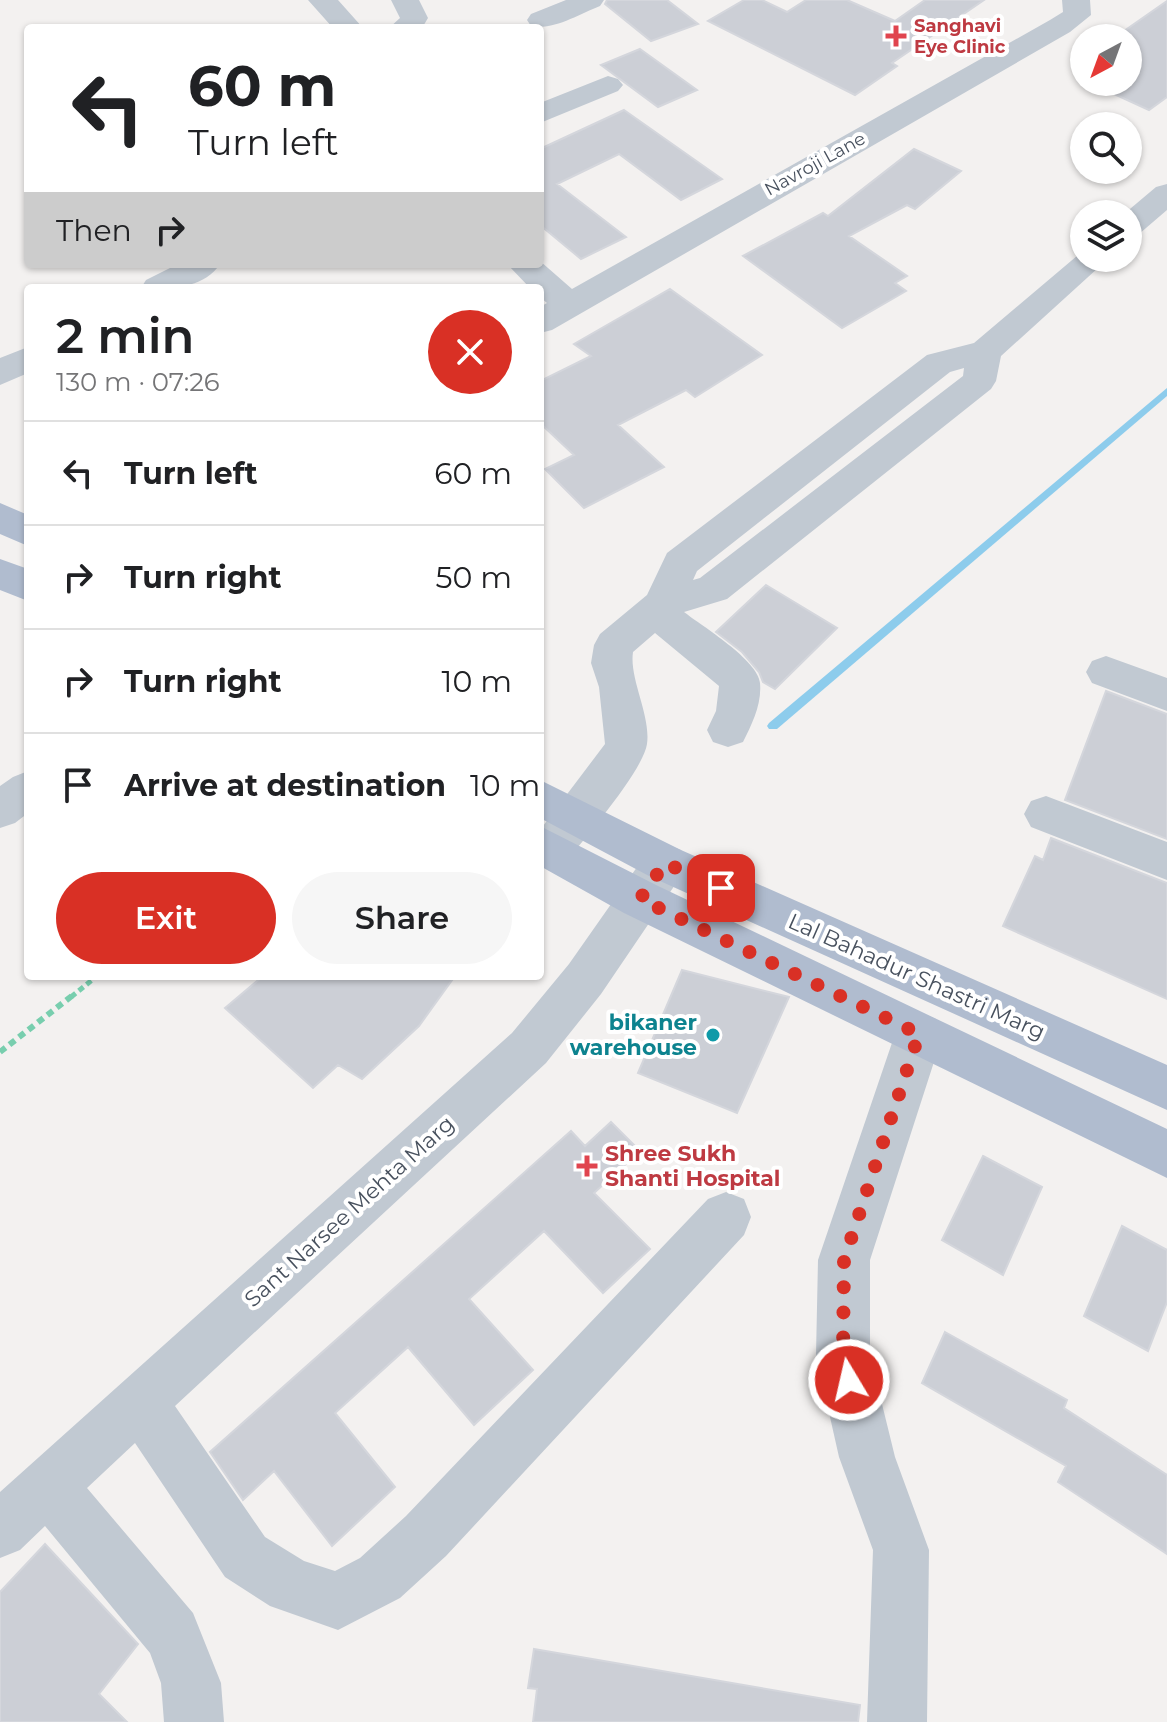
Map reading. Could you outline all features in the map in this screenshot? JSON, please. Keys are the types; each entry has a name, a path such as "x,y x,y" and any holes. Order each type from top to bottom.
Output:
{"main road":[{"path":"0,517 24,530"},
{"path":"0,573 24,584"},
{"name":"Lal Bahadur Shastri Marg","path":"551,827 652,881 919,1034 1167,1154"},
{"name":"Lal Bahadur Shastri Marg","path":"652,881 1167,1088"}],"street":[{"path":"322,0 345,24"},
{"path":"405,0 414,18 410,24"},
{"path":"541,20 590,0"},
{"name":"Navroji Lane","path":"544,320 1060,26 1077,15 1076,0"},
{"path":"544,112 608,85"},
{"path":"1142,215 1167,194"},
{"path":"166,284 196,268"},
{"path":"202,268 220,284"},
{"path":"528,268 570,305"},
{"path":"551,827 614,767 626,745 619,687 611,663 614,645 658,607 681,563 939,363 985,352 1077,272"},
{"path":"658,607 713,589 739,569 979,381 985,352"},
{"path":"0,373 24,360"},
{"path":"796,474 830,498"},
{"path":"704,546 739,569"},
{"path":"658,607 740,681 737,711 728,730"},
{"path":"1106,672 1167,695"},
{"path":"0,810 24,792"},
{"path":"1046,814 1167,861"},
{"name":"Sant Narsee Mehta Marg","path":"0,1530 529,1048 585,979 652,881"},
{"path":"897,1722 901,1550 867,1457 843,1355 844,1260 919,1034"},
{"path":"139,1401 245,1557 290,1586 338,1601 380,1578 426,1536 726,1217"},
{"path":"48,1486 172,1634 191,1683 194,1722"}],"path":[{"path":"0,1052 92,980"}],"building":[{"path":"607,0 667,0 698,24 651,41 605,4"},
{"path":"744,0 762,0 787,12 806,0 847,0 895,21 925,0 984,0 892,63 897,66 855,95 708,21"},
{"path":"1167,1 1167,97 1149,110 1118,96 1142,96 1142,24 1134,24"},
{"path":"640,49 697,90 658,107 601,65"},
{"path":"624,110 722,179 681,200 619,154 557,184 626,237 581,259 544,228 544,147"},
{"path":"914,149 961,171 915,209 907,205 849,236 907,276 895,283 906,291 842,328 743,256 823,213 828,216"},
{"path":"670,289 762,355 695,397 686,390 618,425 664,467 584,508 545,469 574,455 544,427 544,379 591,356 574,344"},
{"path":"766,585 837,628 775,689 763,682 759,672 742,652 716,632"},
{"path":"1106,691 1167,714 1167,839 1065,800"},
{"path":"1051,838 1167,883 1167,999 1003,926 1035,856 1043,860"},
{"name":"bikaner warehouse","path":"682,970 789,997 737,1113 638,1073"},
{"path":"258,980 452,980 419,1026 362,1079 338,1065 313,1088 225,1008"},
{"path":"611,1122 640,1151 594,1193 650,1249 603,1293 544,1231 469,1299 533,1370 474,1425 408,1347 335,1413 395,1487 332,1546 274,1471 243,1500 210,1452 571,1131 585,1146"},
{"path":"983,1156 1042,1187 1003,1275 942,1240"},
{"path":"1122,1226 1167,1250 1167,1302 1148,1351 1084,1316"},
{"path":"945,1332 1067,1400 1064,1408 1167,1475 1167,1554 1058,1482 1066,1466 922,1383"},
{"path":"45,1544 138,1644 99,1694 127,1722 0,1722 0,1592"},
{"path":"534,1649 860,1705 858,1722 533,1722 537,1689 528,1688"}],"waterway":[{"path":"773,726 1167,391"}],"place":[{"name":"Sanghavi Eye Clinic","path":"896,36"},
{"name":"bikaner warehouse","path":"713,1035"},
{"name":"Shree Sukh Shanti Hospital","path":"587,1166"}],"route":[{"path":"721,888 665,863 640,899 919,1034 844,1260 843,1355 849,1380"}]}
